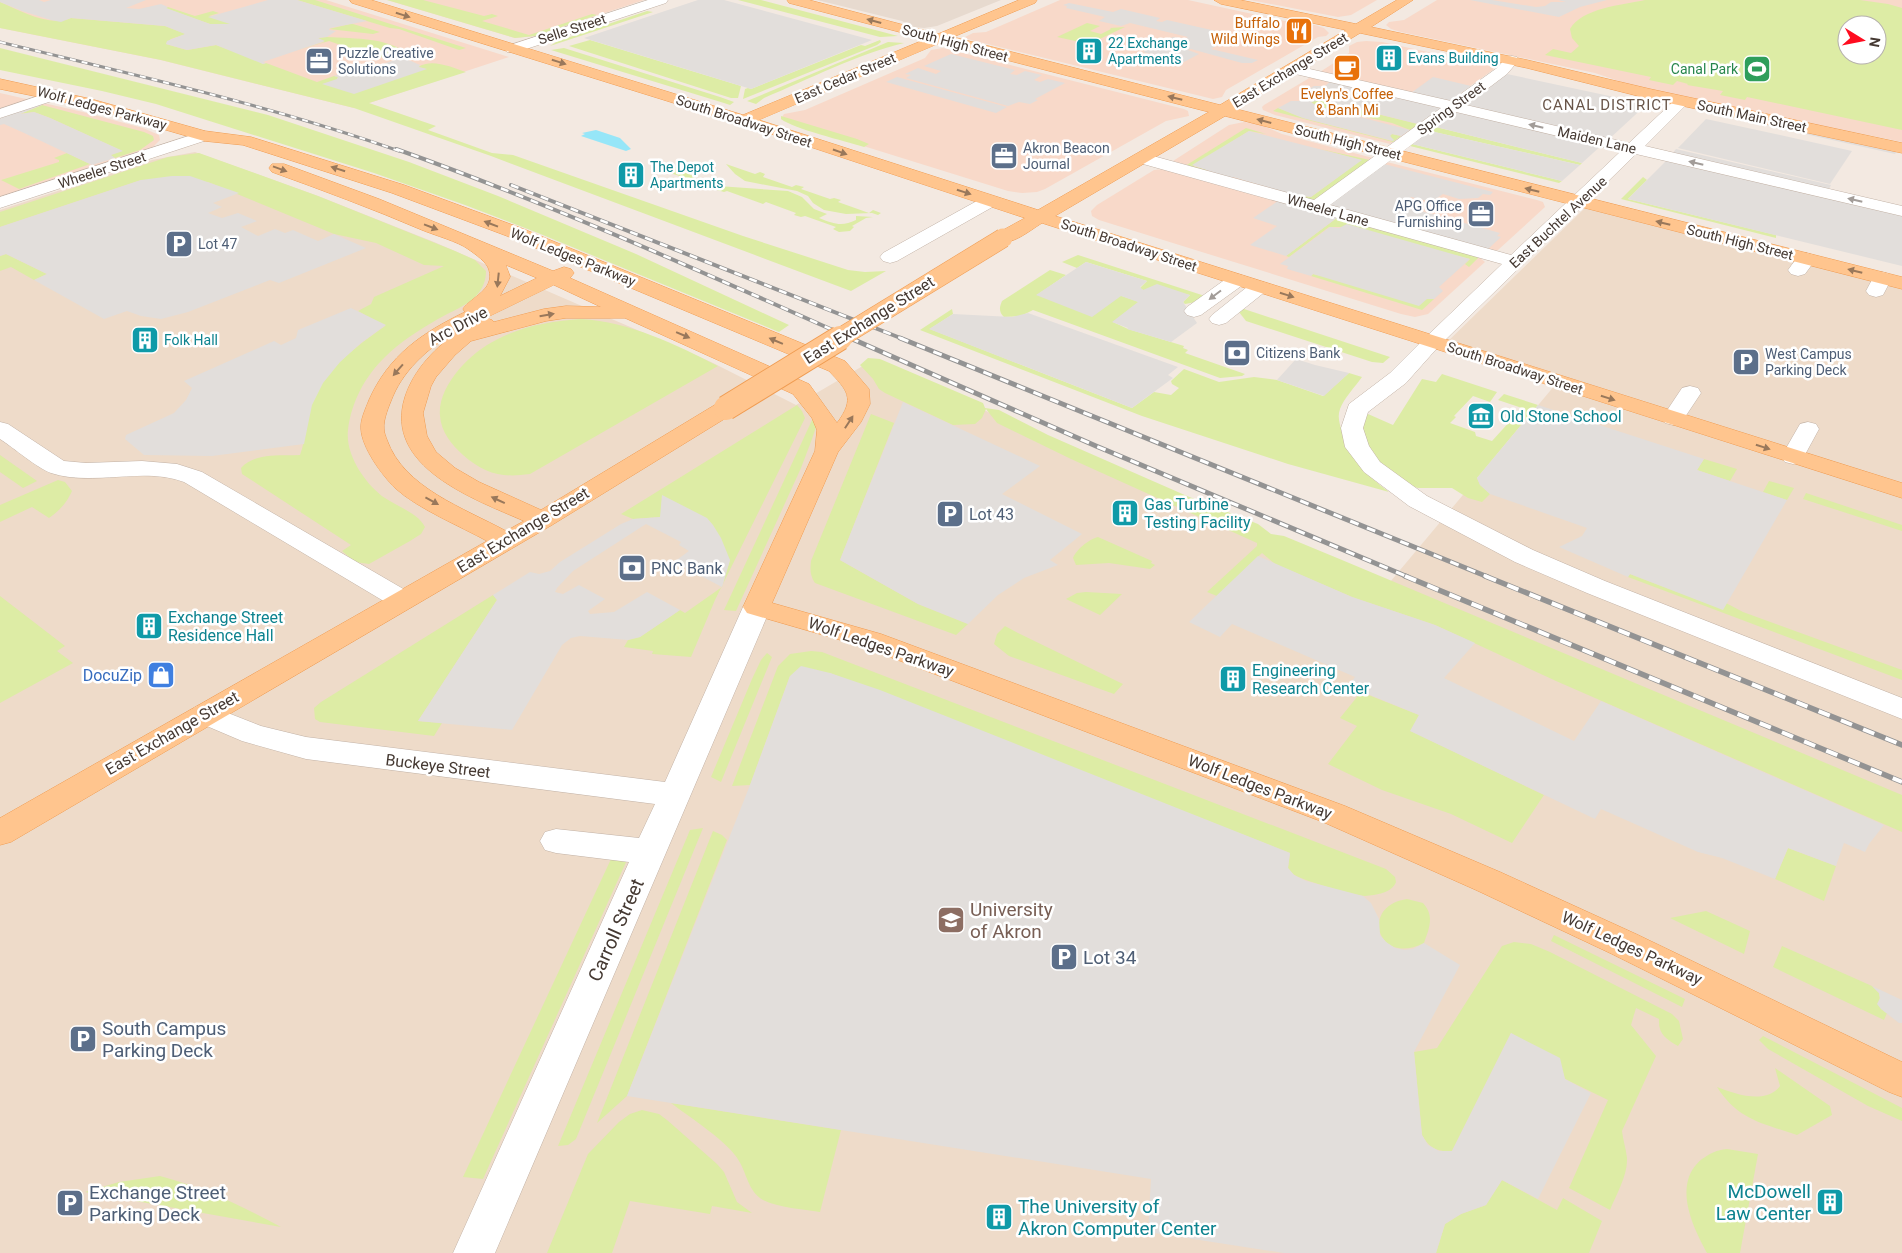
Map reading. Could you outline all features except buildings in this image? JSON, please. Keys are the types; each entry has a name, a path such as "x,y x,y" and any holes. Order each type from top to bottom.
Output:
{"main road":[{"name":"South Broadway Street","path":"356,0 744,120 990,201 1902,491"},
{"name":"South High Street","path":"794,0 1580,202 1802,265 1879,284 1902,283"},
{"name":"East Cedar Street","path":"744,120 1030,0"},
{"name":"South Main Street","path":"1221,0 1512,60 1682,101 1902,148"},
{"name":"East Exchange Street","path":"0,833 543,520 1003,238 1142,158 1404,0"},
{"name":"Wolf Ledges Parkway","path":"0,84 56,95 136,115 204,136 245,140 318,162 407,192 592,264 837,366 858,388 859,404 850,422 827,451 757,607 871,640 1334,814 1488,881 1624,944 1902,1080"},
{"name":"Wolf Ledges Parkway","path":"204,136 224,150 373,203 561,281 801,389 823,417 829,430 827,451"},
{"path":"433,337 458,318 476,308 497,288 500,277 497,264 472,244"},
{"name":"Arc Drive","path":"543,520 451,477 433,463 421,450 415,436 410,419 412,406 428,370 466,337 478,328 592,264"},
{"name":"Arc Drive","path":"506,541 419,494 403,482 390,468 376,444 372,429 376,411 389,380 416,350 433,337 561,281"},
{"path":"466,337 519,321 566,312 638,316"}],"street":[{"name":"Selle Street","path":"512,49 661,0"},
{"name":"Spring Street","path":"1316,207 1502,71 1512,60"},
{"name":"Maiden Lane","path":"1292,68 1902,211"},
{"path":"2,114 56,95"},
{"name":"East Buchtel Avenue","path":"1682,101 1580,202 1432,342 1398,378 1357,409 1352,428 1357,446 1372,467 1426,506 1524,556 1605,591 1902,708"},
{"name":"Wheeler Street","path":"0,203 204,136"},
{"name":"Wheeler Lane","path":"1142,158 1515,262"},
{"path":"890,257 990,201"},
{"path":"1194,311 1237,280"},
{"path":"1219,319 1259,287"},
{"path":"1673,418 1690,393"},
{"path":"0,429 58,467 86,470 142,468 176,471 194,477 402,600"},
{"path":"1793,457 1808,429"},
{"name":"Carroll Street","path":"474,1253 757,607"},
{"name":"Buckeye Street","path":"205,714 253,734 306,748 676,795"},
{"path":"556,841 651,852"}],"shaded area":[{"path":"0,0 326,0 509,57 354,108 161,60 0,28"},
{"path":"0,0 39,0 44,2 51,0 146,0 126,8 139,9 161,4 168,7 166,8 210,24 230,24 208,17 268,0 297,0 367,21 330,28 329,30 336,31 327,37 318,38 325,41 263,62 266,63 263,64 216,45 187,50 166,44 167,41 185,34 165,26 71,18 61,22 22,11 0,2"},
{"path":"387,0 644,0 535,36 515,38"},
{"path":"698,0 724,0 872,40 751,89 584,38"},
{"path":"817,0 1001,0 937,26 924,28 914,27 902,21"},
{"path":"1060,0 1188,0 1294,23 1315,25 1324,28 1329,33 1326,36 1318,37 1226,90 1222,97 1213,99 963,38 973,33 986,32"},
{"path":"1250,0 1377,0 1351,15 1338,17"},
{"name":"Canal Park","path":"1437,0 1902,0 1902,142 1642,89 1595,73 1401,32 1391,29 1386,25 1389,22 1404,20"},
{"path":"1470,0 1492,0 1536,7 1545,6 1551,2 1566,2 1558,0 1607,0 1580,7 1559,17"},
{"path":"1069,3 1113,12 1121,9 1160,18 1156,21 1162,22 1167,20 1225,33 1224,37 1216,37 1226,40 1211,49 1258,60 1252,63 1242,63 1191,49 1188,50 1199,54 1184,62 1143,52 1173,37 1184,39 1188,37 1130,23 1121,26 1099,21 1105,17 1066,8 1067,6 1063,5"},
{"path":"1357,42 1382,42 1497,67 1449,101 1320,72 1349,53 1349,46"},
{"path":"943,48 1184,109 1188,111 1189,116 1166,121 1045,189 1037,192 1022,193 1008,191 781,119 784,114 805,110 925,58 931,50"},
{"path":"951,54 1015,70 1010,74 1017,75 1025,71 1042,75 1034,80 1040,82 1048,79 1065,83 1035,99 1038,100 1030,104 1019,102 1008,106 906,78 911,75 905,74 918,68 936,74 941,71 924,66"},
{"path":"401,58 427,69 354,94 322,84 337,79 338,77 334,76 342,73 349,75"},
{"path":"1507,74 1647,104 1608,140 1465,106"},
{"path":"897,77 1007,107 996,113 886,82"},
{"path":"1311,77 1444,107 1390,144 1275,115 1263,110 1262,107 1264,105"},
{"path":"1433,77 1471,86 1449,101 1411,93"},
{"path":"1331,81 1444,107 1418,124 1321,100 1311,102 1317,106 1410,130 1401,136 1392,134 1390,136 1393,141 1303,118 1278,108 1291,101 1301,101 1309,95 1303,92 1314,86 1325,86"},
{"path":"0,93 143,128 159,135 160,140 153,147 0,197"},
{"path":"28,102 42,105 20,114 34,112 123,151 111,155 115,158 92,165 4,124 0,125 0,108"},
{"path":"1458,110 1603,144 1582,163 1436,127"},
{"path":"1706,119 1852,151 1830,184 1678,148"},
{"path":"1757,121 1897,151 1895,154 1755,123"},
{"path":"1244,122 1259,124 1282,134 1373,158 1314,202 1173,161 1229,125"},
{"path":"1249,131 1362,160 1311,197 1291,194 1233,177 1230,178 1192,165"},
{"path":"1430,131 1580,165 1562,181 1412,144"},
{"path":"1676,149 1831,185 1828,191 1672,154"},
{"name":"University of Akron","path":"195,152 318,196 434,242 711,362 796,405 873,360 1249,530 1385,588 1555,385 1442,347 1587,206 1902,286 1902,1253 0,1253 0,210 152,160"},
{"path":"1666,161 1902,216 1902,266 1628,199"},
{"path":"1387,162 1537,200 1543,202 1545,207 1498,250 1493,251 1326,206"},
{"path":"1384,164 1493,192 1490,195 1483,194 1478,198 1459,199 1443,194 1434,200 1428,201 1411,197 1409,199 1414,200 1407,207 1500,233 1497,236 1501,237 1487,250 1326,206"},
{"path":"1163,169 1479,257 1485,262 1428,314 1415,317 1099,220 1092,216 1091,211 1097,205 1154,170"},
{"name":"Lot 47","path":"190,176 239,193 213,203 222,207 208,213 222,218 238,213 257,221 241,227 258,236 275,229 285,233 293,230 318,241 334,234 366,248 279,283 270,280 188,312 161,319 141,316 127,311 104,319 34,280 47,274 6,254 0,256 0,227 141,180"},
{"path":"1278,201 1338,217 1286,256 1250,245 1277,226 1253,218"},
{"path":"1347,224 1470,259 1439,287 1443,291 1434,299 1427,299 1419,306 1313,274 1311,276 1287,269 1288,266 1280,264 1330,227 1339,228"},
{"path":"1086,262 1147,281 1140,287 1143,290 1157,284 1190,295 1183,302 1197,323 1171,342 1127,329 1112,322 1138,302 1121,296 1092,317 1036,295"},
{"path":"351,308 386,325 361,343 340,362 323,383 312,405 304,444 212,456 144,455 125,439 126,435 174,413 186,400 192,388 184,381 274,341 281,345 296,338 298,330"},
{"path":"1028,313 1178,367 1168,375 1173,378 1132,408 929,329 953,314 1012,317"},
{"path":"1296,359 1349,373 1324,396 1277,380"},
{"name":"Lot 43","path":"903,402 1040,466 1002,494 1082,534 1050,560 1058,565 1024,578 998,595 968,624 918,604 840,560"},
{"path":"1538,405 1704,459 1697,470 1787,500 1723,610 1630,574 1628,577 1559,547 1582,536 1587,528 1490,494 1480,485 1477,478"},
{"path":"662,495 707,518 713,525 721,538 730,560 722,587 674,562 689,551 679,545 681,542 646,524 573,571 555,592 563,594 579,585 605,599 588,611 590,614 614,612 647,592 680,610 640,637 628,640 580,636 571,638 562,645 512,730 418,721 497,600 493,595 530,572 539,574 550,571 560,562 621,524 633,519 660,517"},
{"path":"1258,556 1352,597 1435,625 1475,643 1444,678 1574,741 1601,701 1884,825 1865,852 1844,843 1836,866 1788,848 1775,879 1722,858 1698,852 1601,809 1595,819 1410,731 1419,715 1348,686 1355,677 1232,624 1220,637 1189,622"},
{"name":"Lot 34","path":"801,666 830,673 880,690 1290,853 1288,868 1294,875 1306,881 1363,896 1371,903 1379,919 1380,935 1395,948 1413,949 1424,943 1460,965 1414,1052 1422,1135 1428,1145 1439,1151 1452,1151 1511,1033 1560,1058 1565,1079 1591,1093 1538,1199 1502,1180 1486,1205 1461,1214 1445,1224 1436,1253 1284,1253 1148,1232 1151,1179 627,1096 750,785 790,676"},
{"path":"1872,986 1902,1000 1902,1023 1899,1023 1881,1009 1877,1004 1880,998 1879,993"}],"green space":[{"path":"297,0 315,0 466,48 459,50 399,29"},
{"path":"387,0 423,0 484,16 492,14 498,16 482,21 529,35 592,14 597,15 535,36 515,38"},
{"path":"738,0 761,0 898,36 880,37"},
{"name":"Canal Park","path":"1645,0 1860,0 1902,8 1902,130 1747,97 1745,100 1720,95 1723,91 1687,85 1677,81 1673,85 1649,80 1651,77 1545,55 1553,49 1571,53 1579,46 1572,38 1570,29 1576,22 1593,12"},
{"path":"0,2 35,17 54,21 71,18 165,26 186,34 171,39 166,44 187,50 216,45 250,57 263,64 266,63 317,82 334,76 338,77 337,79 426,69 418,67 429,63 448,66 466,72 369,103 436,126 428,130 492,153 513,155 743,236 848,270 865,272 886,271 851,291 491,156 354,108 161,60 0,28"},
{"path":"168,7 195,16 213,11 219,13 209,16 247,20 256,24 210,24 165,8"},
{"path":"647,11 653,12 550,46 558,41"},
{"path":"1087,23 1100,26 1090,31 1101,34 1110,28 1125,27 1089,44 1057,37"},
{"path":"350,24 380,32 373,34 329,29"},
{"path":"318,38 373,40 385,43 405,52 413,60 378,58 329,41 291,52 324,42"},
{"path":"590,40 741,86 738,98 731,98 569,46"},
{"path":"880,40 881,42 877,45 743,99 745,89 751,89 861,45 865,46"},
{"path":"888,42 904,43 834,68 764,98 756,104 747,101"},
{"path":"0,48 268,115 409,162 498,196 636,254 789,325 779,332 538,233 374,173 156,104 0,70"},
{"path":"564,48 734,102 730,105 551,50"},
{"path":"1313,100 1321,100 1418,124 1410,130 1392,123 1317,106 1311,103"},
{"path":"42,105 144,132 153,136 154,140 140,150 115,158 110,155 122,151 34,112 20,114"},
{"path":"1278,108 1303,118 1392,141 1390,135 1401,136 1393,142 1273,111"},
{"path":"781,116 869,144 864,147 808,131 788,123 781,119"},
{"path":"1436,127 1582,163 1580,165 1430,131"},
{"path":"1246,128 1266,134 1249,131 1193,166 1208,170 1206,171 1185,166"},
{"path":"1412,144 1562,181 1559,183 1410,146"},
{"path":"1320,149 1370,160 1314,202 1291,194 1311,197 1361,160"},
{"path":"67,153 90,164 19,189 1,180 59,162 59,160 54,158"},
{"path":"199,153 318,196 455,251 475,260 486,271 484,284 473,299 403,341 378,364 365,381 352,410 348,440 353,459 358,468 378,492 413,514 425,527 421,534 369,564 355,562 342,551 351,545 242,474 241,468 253,459 261,457 300,455 311,405 316,392 342,360 385,326 358,311 371,304 374,297 444,266 424,265 376,243 334,234 208,182 141,180 0,227 0,212 168,157"},
{"path":"726,164 755,174 760,172 765,174 763,177 792,187 796,185 804,187 801,189 830,199 841,200 838,202 869,213 873,210 881,213 878,215 872,213 846,214 824,210 813,203 808,196 797,191 745,181"},
{"path":"671,166 684,169 696,179 718,186 788,191 802,197 814,209 827,214 819,218 834,223 851,222 856,220 856,216 873,217 866,218 852,226 854,227 850,231 839,232 833,229 836,227 805,216 794,215 796,213 766,202 763,204 727,191 717,190 719,189 661,170"},
{"path":"1643,177 1647,180 1628,199 1776,235 1776,238 1621,199"},
{"path":"1338,217 1479,257 1469,267 1465,264 1470,259 1342,227 1329,227 1289,257 1286,256"},
{"path":"6,254 47,274 34,280 11,267 0,271 0,256"},
{"path":"1078,255 1205,296 1196,302 1185,304 1183,302 1190,295 1143,290 1140,288 1147,281 1086,262 1077,268 1062,262"},
{"path":"1050,270 1066,275 1037,295 1122,296 1139,302 1113,322 1128,329 1184,346 1183,348 1188,350 1185,353 1245,374 1242,376 1220,378 1033,310 1021,316 1004,317 1000,310 1002,301"},
{"path":"1313,274 1434,299 1422,310 1311,276"},
{"path":"1241,308 1390,357 1383,363 1372,362 1246,321 1239,312"},
{"path":"952,309 953,314 930,329 1132,408 1154,392 1171,395 1179,388 1172,384 1171,381 1184,369 1219,382 1254,377 1277,380 1323,396 1349,373 1362,377 1340,409 1340,424 1345,442 1360,466 1389,492 1288,464 1142,416 920,330"},
{"path":"581,319 635,329 669,342 718,366 530,474 502,475 494,473 479,467 463,455 448,438 442,427 440,416 444,393 458,371 486,345 506,335 537,325"},
{"path":"868,358 880,359 983,403 985,408 999,410 1048,435 1187,496 1258,524 1271,534 1284,536 1902,795 1902,832 1556,681 1435,625 1352,597 1275,564 1262,553 1217,596 1207,592 1257,546 1257,543 1071,459 997,423 986,409 982,418 975,424 953,425 885,393 879,389 873,379 860,365"},
{"path":"1442,374 1497,392 1490,402 1473,396 1450,423 1475,432 1476,436 1492,441 1522,408 1498,400 1504,394 1538,405 1477,478 1480,485 1490,494 1482,502 1468,498 1452,488 1418,488 1396,481 1376,462 1363,438 1362,423 1368,414 1393,425 1422,379 1436,382"},
{"path":"797,405 805,418 723,584 730,560 662,496 661,517 633,519 621,514"},
{"path":"871,414 894,423 840,560 918,604 968,624 956,635 815,583 812,577 811,561"},
{"path":"813,418 816,427 801,468 736,611 724,610"},
{"path":"0,455 37,481 23,488 0,472"},
{"path":"1704,459 1737,469 1730,481 1697,470"},
{"path":"58,480 65,482 72,491 62,506 49,518 32,507 0,522 0,505"},
{"path":"1769,481 1794,488 1787,500 1763,492"},
{"path":"1806,493 1902,525 1902,531 1803,499"},
{"path":"1098,537 1152,561 1151,563 1155,565 1150,569 1109,563 1076,565 1073,558 1080,548"},
{"path":"1630,574 1722,609 1726,603 1743,612 1902,670 1902,680 1628,577"},
{"path":"721,588 691,657 652,654 653,651 624,647 628,640 640,637 680,610 685,613"},
{"path":"1077,593 1122,594 1100,615 1066,599"},
{"path":"493,595 497,600 418,721 442,723 434,736 320,722 315,719 314,708 321,702"},
{"path":"0,596 65,646 57,651 73,663 0,703"},
{"path":"1005,626 1123,684 1114,694 1009,656 994,644 997,634"},
{"path":"811,651 822,652 1386,869 1395,877 1396,882 1387,891 1365,896 1340,891 1306,880 1293,874 1288,868 1290,853 830,673 790,676 750,785 732,786 778,666 790,654"},
{"path":"767,653 772,657 721,782 711,777 752,679 761,660"},
{"path":"1361,692 1419,715 1411,731 1544,795 1512,843 1451,814 1382,790 1328,764 1357,726 1340,718"},
{"path":"703,828 576,1139 568,1145 558,1146 690,830"},
{"path":"713,831 722,835 727,840 627,1096 597,1123"},
{"path":"1788,848 1836,866 1824,901 1775,879"},
{"path":"611,859 627,860 483,1179 463,1177"},
{"path":"1407,899 1423,903 1427,908 1430,918 1429,928 1424,943 1408,948 1395,947 1386,941 1380,933 1379,922 1383,912 1392,904"},
{"path":"1706,911 1750,931 1744,954 1670,918"},
{"path":"1554,935 1685,999 1682,1007 1551,941"},
{"path":"1514,942 1531,944 1550,952 1672,1014 1679,1021 1683,1039 1678,1046 1661,1032 1659,1019 1636,1008 1631,1025 1656,1056 1622,1131 1627,1164 1624,1178 1610,1210 1569,1188 1608,1100 1565,1079 1561,1067 1511,1033 1452,1151 1442,1151 1434,1148 1422,1135 1414,1052 1437,1048 1502,946"},
{"path":"1782,946 1872,986 1879,993 1881,1009 1887,1013 1884,1020 1773,967"},
{"path":"1763,1036 1902,1108 1902,1121 1868,1106 1768,1049 1759,1040"},
{"path":"1775,1068 1830,1106 1832,1115 1797,1135 1742,1114 1733,1107 1717,1087 1741,1095 1759,1097 1767,1095 1774,1092 1780,1086"},
{"path":"671,1103 841,1130 820,1212 784,1207 763,1200 754,1192 742,1166 727,1146"},
{"path":"642,1110 659,1114 717,1164 724,1172 737,1202 752,1213 712,1206 710,1214 630,1201 612,1253 547,1253 588,1154 619,1122 630,1114"},
{"path":"1727,1149 1758,1154 1740,1253 1707,1253 1691,1218 1686,1192 1688,1180 1693,1169 1702,1159 1714,1152"},
{"path":"160,1176 222,1198 281,1227 85,1192 119,1182"},
{"path":"1502,1180 1557,1210 1563,1198 1602,1221 1589,1253 1436,1253 1445,1224 1461,1214 1486,1205"}],"water":[{"path":"596,130 620,138 631,149 626,151 581,136 585,134 582,133"}],"railway":[{"path":"0,42 251,105 350,134 399,151"},
{"path":"396,149 512,192 683,264 853,339"},
{"path":"511,185 903,339"},
{"path":"850,338 1096,446 1408,577"},
{"path":"900,338 1488,577"},
{"path":"1405,576 1902,782"},
{"path":"1485,576 1902,745"}],"place":[{"name":"Buffalo Wild Wings","path":"1299,31"},
{"name":"22 Exchange Apartments","path":"1089,51"},
{"name":"Evans Building","path":"1389,58"},
{"name":"Puzzle Creative Solutions","path":"319,61"},
{"name":"Evelyn's Coffee & Banh Mi","path":"1347,68"},
{"name":"Canal Park","path":"1757,69"},
{"name":"Akron Beacon Journal","path":"1004,156"},
{"name":"The Depot Apartments","path":"631,175"},
{"name":"APG Office Furnishing","path":"1481,214"},
{"name":"Lot 47","path":"179,244"},
{"name":"Folk Hall","path":"145,340"},
{"name":"Citizens Bank","path":"1237,353"},
{"name":"West Campus Parking Deck","path":"1746,362"},
{"name":"Old Stone School","path":"1481,416"},
{"name":"Gas Turbine Testing Facility","path":"1125,513"},
{"name":"Lot 43","path":"950,514"},
{"name":"PNC Bank","path":"632,568"},
{"name":"Exchange Street Residence Hall","path":"149,626"},
{"name":"DocuZip","path":"161,675"},
{"name":"Engineering Research Center","path":"1233,679"},
{"name":"University of Akron","path":"951,920"},
{"name":"Lot 34","path":"1064,957"},
{"name":"South Campus Parking Deck","path":"83,1039"},
{"name":"McDowell Law Center","path":"1830,1202"},
{"name":"Exchange Street Parking Deck","path":"70,1203"},
{"name":"The University of Akron Computer Center","path":"999,1217"}],"district":[{"name":"CANAL DISTRICT","path":"1607,105"}]}
